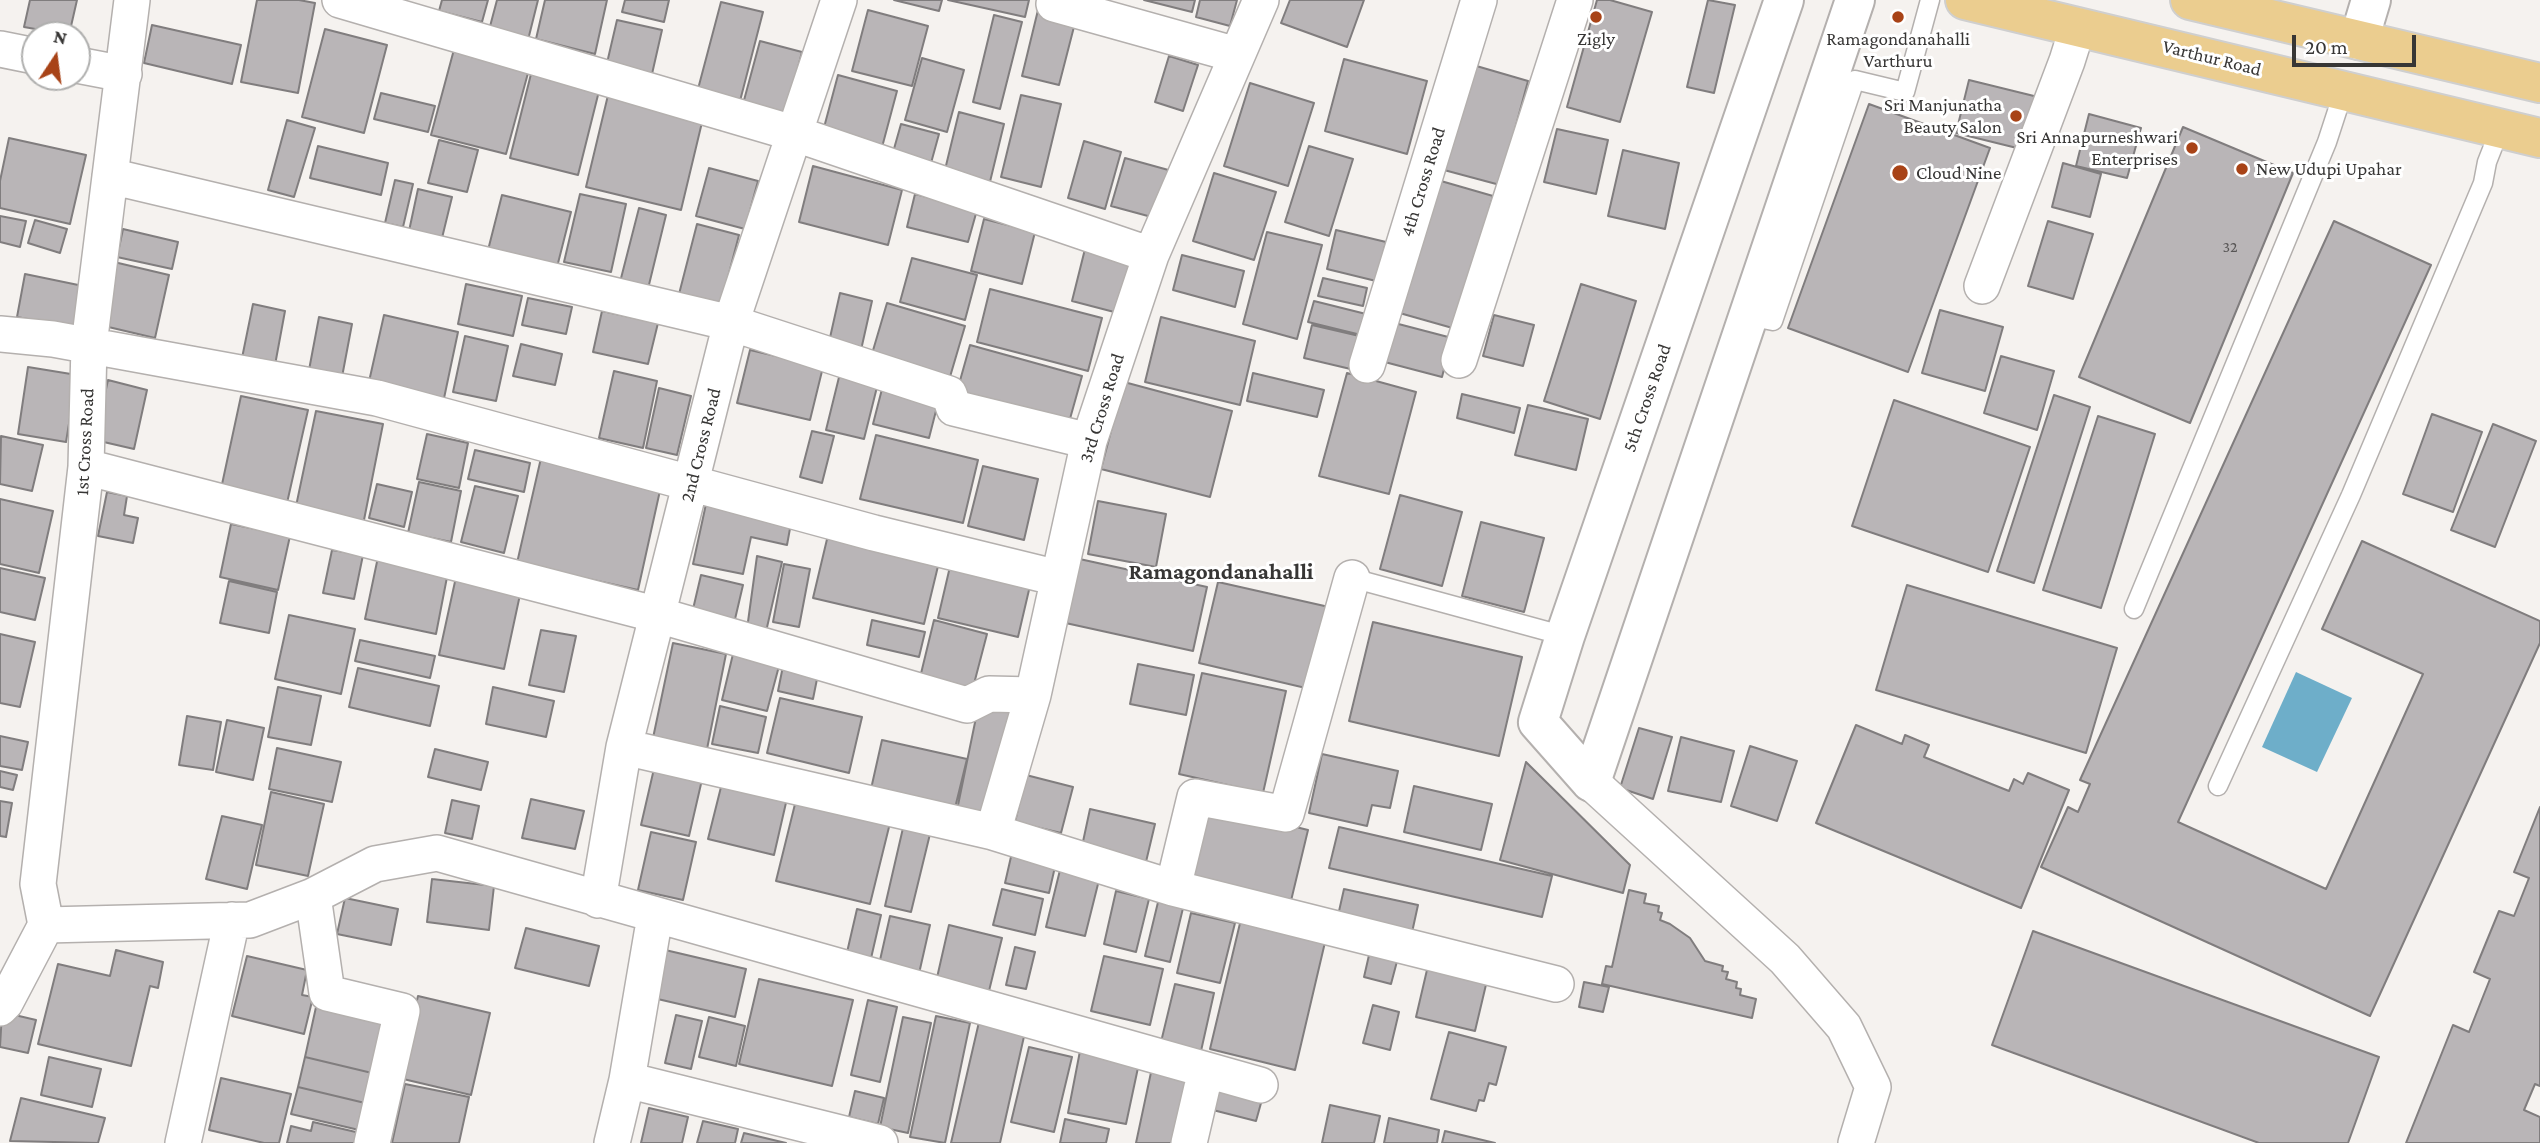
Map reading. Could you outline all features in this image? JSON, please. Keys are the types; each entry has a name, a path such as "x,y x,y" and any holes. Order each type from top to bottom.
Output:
{"main road":[{"name":"Varthur Road","path":"1965,0 2540,138"},
{"path":"2190,0 2540,83"}],"street":[{"name":"1st Cross Road","path":"46,925 38,884 86,467 89,345 132,0"},
{"path":"340,0 793,133 1151,255"},
{"name":"2nd Cross Road","path":"598,900 624,747 732,323 839,0"},
{"name":"3rd Cross Road","path":"993,832 1033,695 1089,441 1151,255 1261,0"},
{"name":"4th Cross Road","path":"1367,365 1479,0"},
{"path":"1459,360 1575,0"},
{"name":"5th Cross Road","path":"1784,0 1565,636 1538,722 1591,782 1785,959 1844,1027 1873,1087 1856,1143"},
{"path":"1591,782 1855,0"},
{"path":"2358,40 2371,0"},
{"path":"1054,4 1237,55"},
{"path":"1982,286 2078,26"},
{"path":"0,49 21,53"},
{"path":"91,68 124,74"},
{"path":"110,176 732,323 950,394 954,408 1089,441"},
{"path":"0,334 89,345 377,398 874,533 1058,578"},
{"path":"86,467 658,615 967,705 989,694 1033,695"},
{"path":"1173,888 1195,797 1286,814 1352,578"},
{"path":"624,747 993,832 1173,888 1556,984"},
{"path":"0,1008 46,925 250,920 313,896 375,864 437,853 1260,1085"},
{"path":"313,896 327,993 402,1011 372,1143"},
{"path":"612,1143 627,1080 656,916"},
{"path":"183,1143 232,920"},
{"path":"1189,1143 1206,1070"},
{"path":"627,1080 880,1143"}],"lane":[{"path":"1748,316 1773,321 1855,80 1905,92 1930,0"},
{"path":"2134,609 2327,142 2344,90"},
{"path":"2218,786 2351,495 2483,183 2487,162 2500,128"},
{"path":"1352,578 1565,636"}],"water":[{"path":"2296,672 2352,698 2317,772 2262,747"}],"building":[{"path":"30,0 77,0 72,21 25,21"},
{"path":"257,0 299,0 315,3 298,93 241,82"},
{"path":"442,0 488,0 482,22 439,11"},
{"path":"497,0 538,0 527,44 488,34"},
{"path":"545,0 607,0 595,54 536,39"},
{"path":"625,0 669,0 664,22 622,12"},
{"path":"894,0 942,0 939,11"},
{"path":"948,0 1029,0 1025,17"},
{"path":"1144,0 1195,0 1192,12"},
{"path":"1200,0 1237,0 1230,26 1196,17"},
{"path":"1290,0 1364,0 1347,47 1281,23"},
{"path":"1597,0 1610,0 1652,12 1620,122 1567,107"},
{"path":"1708,0 1735,5 1714,93 1687,87"},
{"path":"721,2 763,12 740,101 698,89"},
{"path":"868,10 928,26 912,86 852,71"},
{"path":"1038,10 1076,19 1059,85 1022,76"},
{"path":"994,15 1022,22 1000,109 973,102"},
{"path":"617,20 662,30 652,74 607,63"},
{"path":"152,25 241,45 232,84 144,63"},
{"path":"325,29 387,45 364,133 302,117"},
{"path":"760,41 802,52 786,115 743,104"},
{"path":"456,42 531,62 506,154 431,135"},
{"path":"1169,56 1198,65 1183,111 1155,102"},
{"path":"922,58 964,70 947,132 905,120"},
{"path":"1344,59 1427,81 1407,154 1325,131"},
{"path":"1473,65 1528,81 1500,185 1444,170"},
{"path":"532,70 600,87 578,175 510,158"},
{"path":"838,75 897,91 881,151 822,135"},
{"path":"1969,80 2038,97 2025,150 1956,133"},
{"path":"1250,83 1314,103 1288,186 1224,166"},
{"path":"609,91 704,114 681,210 586,187"},
{"path":"381,93 435,106 428,132 374,119"},
{"path":"1021,95 1061,104 1041,187 1001,177"},
{"path":"1869,104 1990,148 1908,372 1788,328"},
{"path":"959,112 1004,124 988,190 943,178"},
{"path":"2089,114 2141,128 2127,178 2076,166"},
{"path":"287,120 315,128 294,197 268,190"},
{"path":"901,124 939,134 928,174 890,163"},
{"path":"2183,127 2293,173 2190,423 2079,377"},
{"path":"1557,129 1608,140 1596,194 1544,182"},
{"path":"9,138 86,155 70,224 0,208 0,181"},
{"path":"439,140 478,150 467,192 428,183"},
{"path":"1084,141 1121,152 1105,209 1068,198"},
{"path":"318,146 388,163 381,195 310,178"},
{"path":"1309,146 1353,159 1329,236 1285,222"},
{"path":"1623,150 1679,163 1665,229 1608,216"},
{"path":"1125,158 1172,171 1159,219 1111,206"},
{"path":"2063,163 2101,174 2090,217 2052,207"},
{"path":"813,166 902,190 888,245 799,222"},
{"path":"709,168 758,181 745,229 696,216"},
{"path":"1214,173 1276,192 1254,260 1193,241"},
{"path":"1434,179 1493,196 1456,329 1396,312"},
{"path":"395,180 413,184 403,227 385,223"},
{"path":"418,189 452,197 442,238 409,231"},
{"path":"580,194 626,204 611,272 564,262"},
{"path":"915,194 977,210 968,242 907,227"},
{"path":"502,195 571,212 555,275 486,258"},
{"path":"639,208 666,215 646,297 618,290"},
{"path":"0,216 26,221 20,247 0,242"},
{"path":"984,219 1035,232 1022,284 971,271"},
{"path":"35,220 67,229 60,253 28,243"},
{"path":"2048,221 2093,234 2073,299 2028,286"},
{"path":"2334,221 2431,265 2178,822 2326,889 2423,674 2322,629 2362,541 2540,621 2540,643 2370,1016 2041,867 2068,807 2078,812 2090,784 2080,780"},
{"path":"697,224 739,235 720,308 678,298"},
{"path":"123,229 178,242 172,269 117,257"},
{"path":"1336,230 1386,242 1376,281 1327,269"},
{"path":"1267,232 1322,245 1297,339 1243,324"},
{"path":"1086,245 1132,258 1118,313 1072,301"},
{"path":"1182,255 1244,271 1235,307 1173,290"},
{"path":"912,258 977,275 965,320 900,302"},
{"path":"114,262 169,275 155,338 100,325"},
{"path":"25,274 88,287 80,329 17,317"},
{"path":"1323,278 1367,288 1363,306 1318,296"},
{"path":"466,284 522,296 513,336 458,324"},
{"path":"1581,284 1636,301 1600,419 1544,401"},
{"path":"990,289 1102,318 1088,371 977,342"},
{"path":"840,293 872,301 859,359 827,351"},
{"path":"528,298 572,307 566,334 522,325"},
{"path":"1314,301 1366,314 1361,335 1308,322"},
{"path":"887,303 965,326 947,387 869,364"},
{"path":"253,304 285,311 275,365 242,358"},
{"path":"1940,310 2003,327 1985,391 1922,373"},
{"path":"602,311 658,323 648,364 593,352"},
{"path":"384,315 458,332 443,403 368,386"},
{"path":"1494,315 1534,325 1523,366 1483,356"},
{"path":"319,317 352,324 342,377 309,370"},
{"path":"1161,317 1255,341 1240,405 1145,382"},
{"path":"1387,321 1452,338 1442,377 1377,360"},
{"path":"1312,325 1368,338 1359,371 1304,358"},
{"path":"465,336 508,346 496,401 453,392"},
{"path":"521,344 562,354 555,385 513,376"},
{"path":"970,345 1082,376 1066,433 954,402"},
{"path":"750,350 823,367 810,420 737,403"},
{"path":"2001,356 2054,371 2037,430 1984,413"},
{"path":"842,365 880,375 864,439 826,430"},
{"path":"28,367 77,375 66,442 18,434"},
{"path":"614,371 657,381 643,448 599,438"},
{"path":"1253,373 1324,390 1317,417 1247,401"},
{"path":"1347,373 1416,392 1389,494 1319,476"},
{"path":"108,380 147,390 134,449 95,440"},
{"path":"1124,382 1232,411 1210,497 1101,469"},
{"path":"659,388 691,396 677,455 646,448"},
{"path":"882,389 938,403 929,438 873,424"},
{"path":"1462,394 1520,408 1514,433 1457,418"},
{"path":"2054,395 2090,407 2034,583 1997,571"},
{"path":"241,396 308,410 287,503 221,489"},
{"path":"1894,400 2030,447 1988,572 1852,526"},
{"path":"1528,405 1588,419 1576,470 1515,455"},
{"path":"316,411 383,424 363,525 295,511"},
{"path":"2432,414 2482,432 2453,512 2403,494"},
{"path":"2098,416 2155,434 2101,608 2043,590"},
{"path":"2493,424 2536,441 2495,547 2451,530"},
{"path":"812,431 834,436 822,483 800,477"},
{"path":"427,434 468,443 459,488 417,479"},
{"path":"876,435 978,460 963,523 860,499"},
{"path":"1,436 43,445 32,491 0,484"},
{"path":"475,450 530,463 524,492 468,479"},
{"path":"541,458 661,486 638,590 517,563"},
{"path":"983,466 1038,479 1024,540 968,526"},
{"path":"419,482 461,491 451,542 408,533"},
{"path":"377,484 412,492 404,527 369,518"},
{"path":"475,486 518,496 504,553 461,542"},
{"path":"107,492 127,496 124,515 138,518 133,543 98,536"},
{"path":"1400,495 1462,512 1442,586 1380,569"},
{"path":"0,499 53,511 39,573 0,564"},
{"path":"1098,501 1166,514 1156,567 1088,554"},
{"path":"706,504 791,523 787,545 751,537 743,574 693,564"},
{"path":"1481,522 1544,538 1524,612 1462,596"},
{"path":"231,524 290,536 278,590 220,577"},
{"path":"828,535 939,562 924,624 813,598"},
{"path":"332,550 363,555 354,599 323,593"},
{"path":"757,556 782,562 765,636 747,629"},
{"path":"378,557 448,572 436,634 365,619"},
{"path":"952,558 1032,577 1018,637 938,618"},
{"path":"1075,558 1207,587 1193,651 1061,622"},
{"path":"784,564 810,569 799,627 773,622"},
{"path":"0,568 45,578 35,620 0,612"},
{"path":"701,575 743,585 732,632 690,622"},
{"path":"456,577 521,590 504,669 439,655"},
{"path":"229,581 277,592 269,633 220,623"},
{"path":"1218,582 1329,607 1310,689 1199,663"},
{"path":"1907,585 2117,648 2086,753 1876,690"},
{"path":"289,615 355,629 341,694 275,679"},
{"path":"872,620 925,632 919,657 867,645"},
{"path":"934,620 987,634 969,703 917,690"},
{"path":"1373,622 1522,657 1499,756 1349,721"},
{"path":"541,630 576,636 564,692 529,685"},
{"path":"0,634 35,642 20,707 0,703"},
{"path":"360,640 435,656 430,678 355,661"},
{"path":"673,643 726,654 707,749 653,738"},
{"path":"733,654 779,666 767,711 722,700"},
{"path":"1138,664 1194,675 1186,715 1130,704"},
{"path":"783,666 818,674 813,699 778,691"},
{"path":"358,668 439,686 430,726 349,707"},
{"path":"1202,673 1286,691 1263,793 1179,774"},
{"path":"278,687 321,696 311,745 268,737"},
{"path":"493,687 554,701 546,737 486,724"},
{"path":"780,698 862,717 849,773 767,753"},
{"path":"979,703 1013,710 990,822 956,815"},
{"path":"720,706 766,717 758,753 712,744"},
{"path":"187,716 221,722 213,770 179,765"},
{"path":"227,720 264,728 253,780 216,772"},
{"path":"1856,725 1902,744 1905,735 1929,745 1924,757 2009,791 2014,779 2023,784 2028,773 2069,790 2021,908 1816,823"},
{"path":"1639,728 1672,737 1653,799 1620,788"},
{"path":"0,736 28,742 22,770 0,766"},
{"path":"1681,737 1734,751 1721,802 1668,791"},
{"path":"882,740 967,759 955,808 871,789"},
{"path":"1750,746 1797,761 1777,821 1731,806"},
{"path":"277,748 341,762 332,802 269,789"},
{"path":"435,749 488,762 481,790 428,777"},
{"path":"1322,754 1398,771 1390,808 1372,805 1367,826 1309,813"},
{"path":"656,760 704,771 689,836 641,825"},
{"path":"1526,762 1630,865 1623,893 1500,860"},
{"path":"0,771 17,775 13,790 0,787"},
{"path":"1026,775 1073,787 1061,833 1015,822"},
{"path":"723,779 788,794 774,855 708,839"},
{"path":"1414,786 1492,804 1481,850 1404,832"},
{"path":"271,792 324,804 308,876 256,865"},
{"path":"531,799 584,811 575,849 522,838"},
{"path":"452,800 479,806 472,839 445,833"},
{"path":"796,800 890,823 870,904 776,881"},
{"path":"0,801 12,803 6,837 0,836"},
{"path":"1210,806 1308,830 1290,905 1191,881"},
{"path":"2540,807 2540,1086 2535,1084 2524,1110 2540,1117 2540,1143 2406,1143 2453,1025 2469,1032 2490,979 2474,972 2499,911 2514,916 2529,878 2514,872"},
{"path":"1090,809 1155,824 1145,866 1081,851"},
{"path":"222,816 262,825 247,889 206,879"},
{"path":"1339,827 1552,876 1542,917 1329,868"},
{"path":"903,828 930,834 911,912 885,906"},
{"path":"651,832 696,842 683,900 638,890"},
{"path":"1013,848 1057,858 1049,893 1005,883"},
{"path":"1061,866 1100,876 1085,936 1046,927"},
{"path":"432,879 494,886 489,930 427,922"},
{"path":"1002,889 1043,899 1035,935 993,925"},
{"path":"1344,889 1418,905 1411,937 1337,920"},
{"path":"1629,890 1646,894 1644,903 1659,906 1658,912 1662,913 1660,920 1690,938 1705,961 1723,966 1722,971 1728,972 1726,979 1737,982 1736,988 1741,989 1740,995 1756,999 1752,1018 1602,984 1606,966 1612,967"},
{"path":"1116,891 1149,899 1136,952 1104,944"},
{"path":"345,898 398,909 391,945 337,934"},
{"path":"1159,898 1184,904 1170,962 1145,956"},
{"path":"857,909 881,915 869,967 845,961"},
{"path":"1191,913 1235,923 1220,983 1177,973"},
{"path":"890,916 930,925 918,978 878,969"},
{"path":"1241,919 1326,938 1295,1070 1210,1049"},
{"path":"949,925 1002,938 988,995 936,982"},
{"path":"526,928 599,946 589,986 515,968"},
{"path":"2033,931 2379,1057 2348,1143 2259,1143 1992,1045"},
{"path":"1372,942 1400,950 1391,984 1364,977"},
{"path":"1015,947 1035,952 1026,989 1006,985"},
{"path":"661,949 746,969 735,1017 649,997"},
{"path":"116,950 163,962 158,988 150,986 131,1066 38,1044 58,964 110,976"},
{"path":"247,956 307,970 302,995 313,997 304,1034 232,1016"},
{"path":"1104,956 1163,969 1150,1025 1091,1011"},
{"path":"1430,957 1489,972 1475,1031 1416,1017"},
{"path":"759,979 853,1000 832,1086 739,1064"},
{"path":"1584,982 1609,987 1603,1012 1579,1007"},
{"path":"1175,984 1214,993 1201,1051 1161,1042"},
{"path":"418,996 490,1013 471,1095 399,1078"},
{"path":"318,998 386,1014 372,1073 305,1057"},
{"path":"868,1000 897,1007 880,1082 851,1075"},
{"path":"1373,1005 1399,1012 1390,1050 1363,1043"},
{"path":"2,1012 36,1020 28,1053 0,1047"},
{"path":"676,1015 702,1021 691,1069 665,1063"},
{"path":"936,1016 970,1023 945,1143 910,1137"},
{"path":"709,1017 745,1026 736,1066 699,1057"},
{"path":"903,1017 931,1023 908,1133 880,1127"},
{"path":"979,1022 1025,1032 1000,1143 951,1143"},
{"path":"1449,1032 1506,1047 1496,1085 1489,1083 1484,1101 1479,1100 1476,1111 1431,1099"},
{"path":"1029,1047 1072,1057 1054,1132 1011,1122"},
{"path":"1080,1051 1139,1063 1126,1124 1068,1113"},
{"path":"49,1057 101,1069 92,1107 41,1095"},
{"path":"305,1057 372,1073 365,1103 298,1087"},
{"path":"1153,1063 1194,1072 1179,1143 1136,1143"},
{"path":"221,1078 291,1094 279,1143 264,1143 209,1130"},
{"path":"405,1084 469,1097 459,1143 392,1143"},
{"path":"1211,1084 1263,1096 1256,1121 1205,1108"},
{"path":"298,1087 365,1103 359,1130 291,1114"},
{"path":"855,1091 884,1098 878,1124 849,1117"},
{"path":"21,1098 105,1118 98,1143 10,1141"},
{"path":"1330,1105 1380,1116 1374,1143 1322,1143"},
{"path":"649,1108 688,1117 682,1143 641,1143"},
{"path":"1389,1118 1439,1130 1437,1143 1384,1143"},
{"path":"1065,1119 1109,1129 1106,1143 1060,1143"},
{"path":"703,1121 738,1129 735,1143 697,1143"},
{"path":"313,1122 360,1133 358,1143 287,1143 291,1126 311,1131"},
{"path":"1445,1131 1495,1143 1442,1143"},
{"path":"744,1133 786,1143 741,1143"}],"place":[{"name":"Zigly","path":"1596,17"},
{"name":"Ramagondanahalli Varthuru","path":"1898,17"},
{"name":"Sri Manjunatha Beauty Salon","path":"2016,116"},
{"name":"Sri Annapurneshwari Enterprises","path":"2192,148"},
{"name":"New Udupi Upahar","path":"2242,169"},
{"name":"Cloud Nine","path":"1900,173"}],"district":[{"name":"Ramagondanahalli","path":"1221,572"}]}
